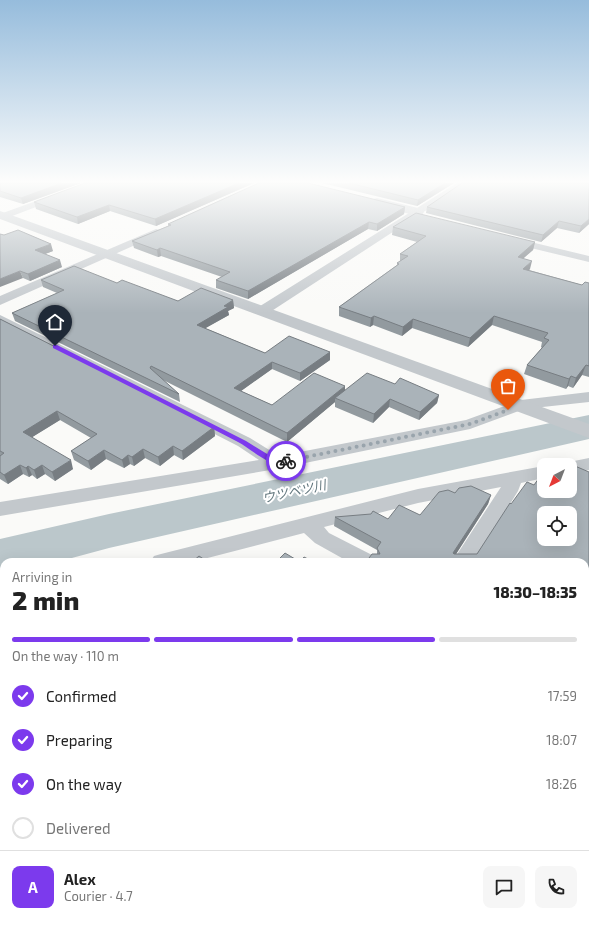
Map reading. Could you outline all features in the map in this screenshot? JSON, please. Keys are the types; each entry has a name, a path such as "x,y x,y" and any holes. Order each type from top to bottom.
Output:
{"street":[{"path":"32,226 589,431"},
{"path":"262,311 402,226"},
{"path":"0,301 163,228"},
{"path":"500,237 589,259"},
{"path":"0,319 244,442 276,463"},
{"path":"5,504 276,463 470,424 521,406 589,397"},
{"path":"577,466 589,464"},
{"path":"176,558 418,496 537,473"},
{"path":"466,558 509,491 513,477"},
{"path":"308,524 322,538 360,558"}],"building":[{"path":"168,226 361,226 248,291 216,280 230,272 160,248 157,250 132,241"},
{"path":"471,226 535,242 518,257 532,261 523,269 582,285 585,282 589,283 589,366 586,365 576,378 571,376 569,379 527,365 549,340 544,338 548,333 494,316 470,338 413,319 403,327 374,316 371,318 339,307 399,264 397,263 408,256 400,254 426,236 393,227"},
{"path":"507,226 553,226 543,235"},
{"path":"18,230 51,244 35,250 60,260 28,274 20,271 0,279 0,234 4,235"},
{"path":"74,266 117,283 122,280 178,301 201,288 233,300 224,306 228,307 197,325 265,353 289,336 330,352 300,373 272,362 234,388 272,405 314,373 345,386 287,433 151,366 150,368 179,394 12,313 64,290 41,280"},
{"path":"0,319 214,427 182,451 173,446 158,457 143,449 132,457 128,455 122,460 104,450 88,461 71,451 97,434 57,411 23,432 71,460 52,472 42,465 34,470 28,466 26,468 20,465 4,475 0,472 0,456 4,453 0,451"},
{"path":"367,373 395,384 400,378 439,395 420,412 390,399 374,414 335,398"},
{"path":"577,467 589,472 589,558 369,558 372,554 380,554 377,548 381,542 335,517 371,514 373,511 388,519 399,505 420,515 439,492 448,490 455,493 459,488 471,486 491,495 453,553 477,554 510,503 511,504 527,482 534,485 537,481 537,498 577,498"},
{"path":"285,553 293,558 280,558"}],"waterway":[{"name":"ウツベツ川","path":"0,558 109,531 589,427"}],"way so far":[{"path":"286,461 470,424 508,410"}],"route":[{"path":"55,346 244,442 276,463 286,461"}]}
